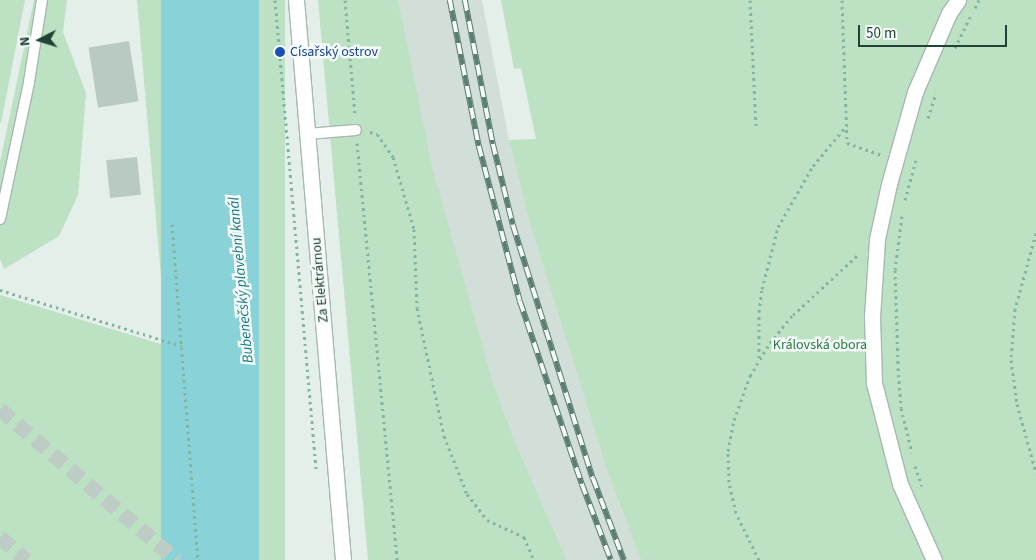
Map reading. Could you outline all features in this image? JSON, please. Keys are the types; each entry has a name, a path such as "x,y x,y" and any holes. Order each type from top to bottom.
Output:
{"street":[{"name":"Za Elektrárnou","path":"296,0 343,560"},
{"path":"934,560 900,484 874,383 872,317 877,239 896,160 915,92 958,0"}],"lane":[{"path":"0,219 4,181 29,82 42,0"},
{"path":"307,134 356,130"}],"path":[{"path":"275,0 316,473"},
{"path":"345,0 397,560"},
{"path":"750,0 756,129"},
{"path":"842,0 847,143 896,160"},
{"path":"952,53 979,0"},
{"path":"926,124 937,88"},
{"path":"759,359 759,312 762,289 778,227 814,166 847,125"},
{"path":"356,130 377,134 394,157 414,229 417,308 444,436 450,453 468,494 487,520 524,537 534,560"},
{"path":"904,202 918,151"},
{"path":"902,211 895,270 898,368 901,408 912,455"},
{"path":"172,224 198,560"},
{"path":"1036,233 1015,309 1011,360 1017,404 1036,472"},
{"path":"758,560 736,513 728,467 728,451 734,420 750,376 759,359 793,315 844,266 877,239"},
{"path":"0,290 182,346"},
{"path":"915,464 924,492"}],"shaded area":[{"path":"398,0 482,0 509,140 529,221 608,473 641,560 567,560 518,449 492,380 449,235 421,120"}],"green space":[{"path":"0,0 25,0 1,123 0,123"},
{"path":"34,0 67,0 63,32 86,93 78,195 59,236 4,269 0,259 0,162"},
{"path":"137,0 161,0 210,560 0,560 0,295 167,346"},
{"path":"259,0 285,0 285,560 259,560"},
{"path":"318,0 398,0 433,170 492,380 518,449 567,560 368,560"},
{"name":"Královská obora","path":"501,0 1036,0 1036,560 641,560 608,473 529,221 509,140 536,139 521,68 514,69"}],"water":[{"name":"Bubenečský plavební kanál","path":"161,0 259,0 259,560 161,560"}],"building":[{"path":"129,41 139,101 98,108 89,47"},
{"path":"137,157 141,195 110,198 106,160"}],"tunnel":[{"path":"0,409 177,560"},
{"path":"0,537 26,560"}],"railway":[{"path":"450,0 479,146 520,301 582,484 611,560"},
{"path":"465,0 493,144 513,225 593,478 624,560"}],"place":[{"name":"Císařský ostrov","path":"280,52"}]}
